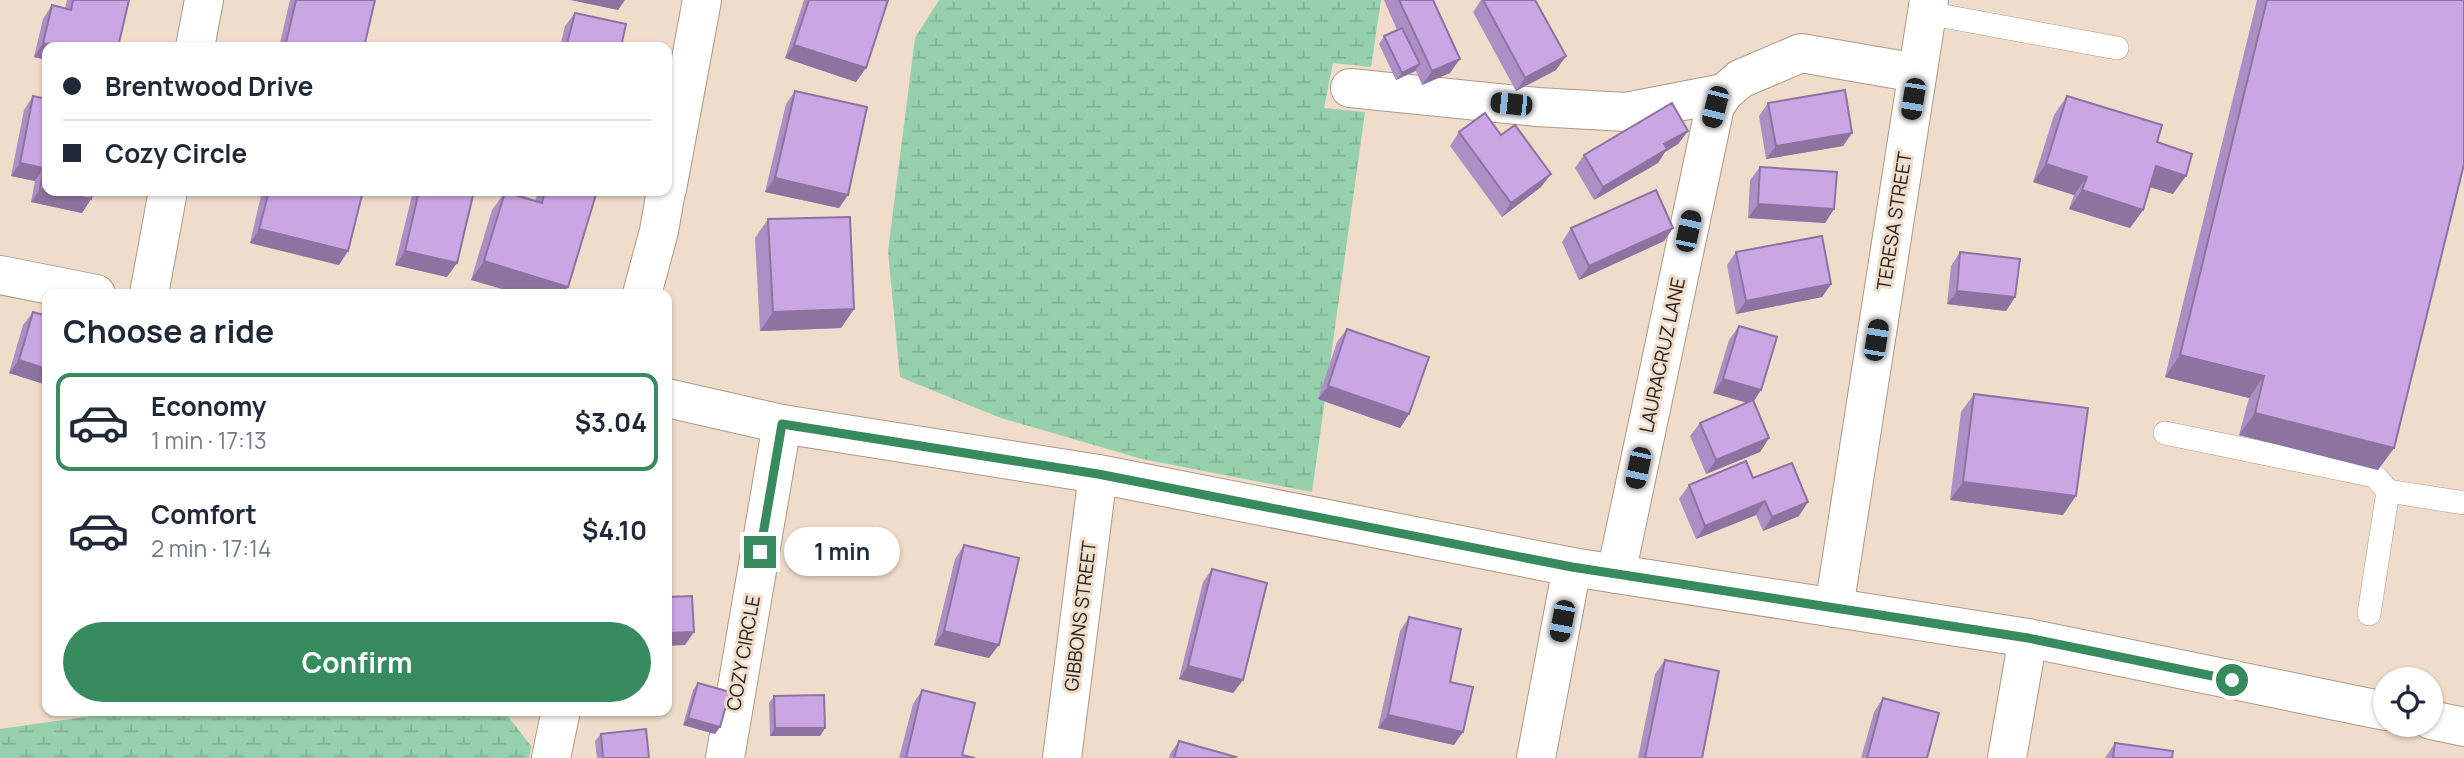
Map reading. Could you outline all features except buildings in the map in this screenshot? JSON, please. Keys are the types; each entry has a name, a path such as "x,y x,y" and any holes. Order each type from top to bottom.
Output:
{"street":[{"path":"196,42 204,0"},
{"path":"672,163 702,0"},
{"name":"TERESA STREET","path":"1834,608 1928,6"},
{"path":"1350,88 1537,107 1626,112 1724,93 1740,79 1801,53 1917,73"},
{"name":"LAURACRUZ LANE","path":"1616,574 1705,151 1715,107 1724,93"},
{"path":"150,289 167,196"},
{"path":"643,289 666,196"},
{"path":"0,275 71,289"},
{"path":"672,399 782,424 1098,474 1572,567 2028,638 2373,709"},
{"name":"COZY CIRCLE","path":"725,758 782,424"},
{"name":"GIBBONS STREET","path":"1062,758 1098,474"},
{"path":"1536,758 1572,567"},
{"path":"2007,758 2028,638"},
{"path":"551,758 560,716"},
{"path":"2443,723 2464,727"}],"lane":[{"path":"1928,6 2117,48"},
{"path":"2165,433 2375,476 2388,491 2464,503"},
{"path":"2369,614 2388,491"}],"green space":[{"path":"939,0 1381,0 1371,67 1333,63 1324,108 1365,112 1312,492 1142,459 1001,418 900,377 888,251 915,38"},
{"path":"92,716 508,716 531,746 529,758 0,758 0,729"}],"route":[{"path":"760,552 782,424 1098,474 1572,567 2028,638 2232,680"}]}
